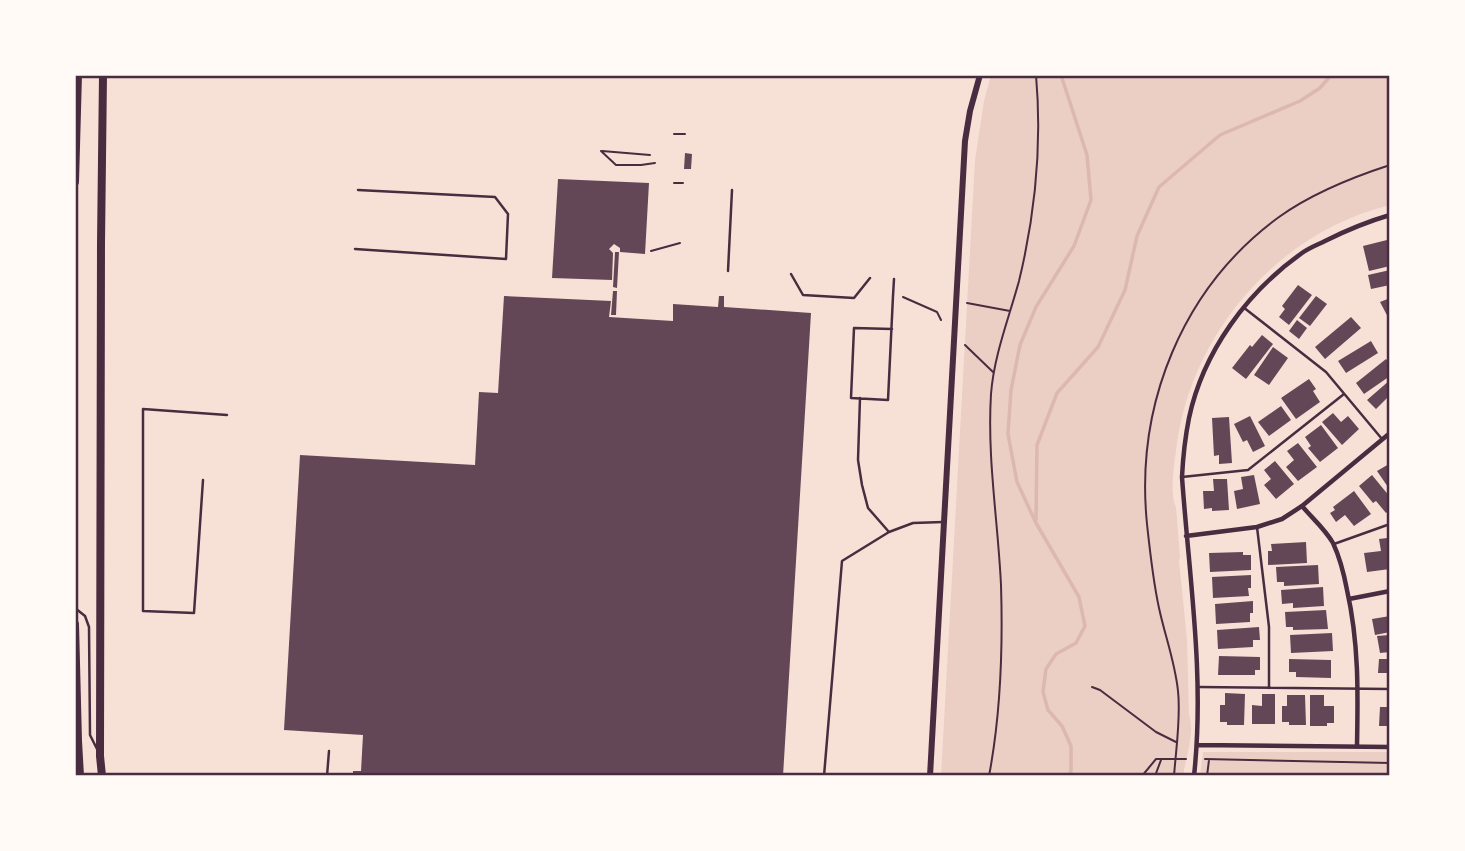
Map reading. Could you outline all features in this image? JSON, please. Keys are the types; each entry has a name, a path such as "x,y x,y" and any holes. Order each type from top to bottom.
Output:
{"main road":[{"path":"102,776 103,75"},
{"path":"75,182 77,77"},
{"path":"75,624 80,776"}],"street":[{"path":"930,776 965,141 980,75"},
{"path":"1194,776 1197,745 1197,659 1182,477 1189,416 1204,373 1221,340 1243,307 1270,279 1303,252 1357,225 1390,215"},
{"path":"1186,536 1257,527 1282,519 1302,506 1390,433"},
{"path":"1302,506 1333,544 1342,568 1356,635 1357,747"},
{"path":"1349,599 1390,591"},
{"path":"1197,745 1390,747"}],"lane":[{"path":"355,249 506,259 508,214 495,197 358,190"},
{"path":"728,271 732,190"},
{"path":"791,274 803,295 854,298 870,278"},
{"path":"891,329 854,328 851,398 888,400 894,279"},
{"path":"1243,307 1326,372 1382,439"},
{"path":"1182,477 1248,470 1344,394"},
{"path":"860,398 858,460 862,485 868,508 889,531"},
{"path":"203,480 194,613 143,611 143,409 227,415"},
{"path":"824,776 842,561 889,531 913,523 943,522"},
{"path":"1333,544 1390,524"},
{"path":"1257,527 1269,627 1269,688"},
{"path":"75,608 85,616 89,627 90,734 100,755"},
{"path":"1198,687 1390,689"},
{"path":"327,776 329,751"}],"path":[{"path":"989,776 1002,656 990,418 994,373 1024,257 1033,206 1037,148 1036,75"},
{"path":"674,134 685,134"},
{"path":"650,155 601,151 616,165 655,163"},
{"path":"1174,776 1178,695 1174,665 1159,607 1144,493 1147,448 1156,398 1168,359 1190,315 1246,245 1280,216 1323,192 1390,165"},
{"path":"674,183 683,183"},
{"path":"652,251 680,243"},
{"path":"903,297 937,313 941,320"},
{"path":"967,303 1010,311"},
{"path":"965,345 994,373"},
{"path":"1092,687 1100,690 1156,732 1176,742"},
{"path":"1142,776 1156,759 1390,763"},
{"path":"1155,776 1161,759"},
{"path":"1207,776 1209,759"}],"shaded area":[{"path":"991,75 1390,75 1390,205 1350,218 1312,238 1278,263 1248,292 1222,326 1201,362 1186,402 1177,443 1173,485 1187,639 1191,722 1183,776 941,776 975,160"},
{"path":"1203,752 1390,752 1390,776 1200,776"}],"building":[{"path":"685,153 692,154 691,169 684,169"},
{"path":"558,179 649,183 645,254 620,252 620,248 614,244 609,249 613,253 612,280 552,278"},
{"path":"1387,240 1390,266 1369,271 1363,246"},
{"path":"615,252 619,252 617,288 613,287"},
{"path":"1390,270 1390,285 1371,289 1368,275"},
{"path":"1298,285 1312,295 1289,325 1279,317 1285,309 1282,306"},
{"path":"613,291 617,291 616,315 611,315"},
{"path":"504,296 611,301 609,317 673,321 673,304 718,307 719,296 724,296 724,307 811,313 783,776 353,776 353,771 361,771 363,735 284,730 300,455 475,465 479,392 498,393"},
{"path":"1316,296 1327,304 1310,326 1299,318"},
{"path":"1390,298 1390,321 1380,302"},
{"path":"1351,317 1361,328 1325,359 1315,347"},
{"path":"1297,320 1307,328 1299,339 1289,331"},
{"path":"1262,335 1273,344 1246,379 1232,368 1250,345 1252,347"},
{"path":"1371,341 1378,353 1346,373 1338,361"},
{"path":"1273,347 1288,358 1269,385 1254,375"},
{"path":"1386,359 1390,364 1390,376 1364,394 1356,383"},
{"path":"1309,379 1320,402 1296,419 1281,398"},
{"path":"1390,380 1390,401 1387,398 1376,409 1367,400"},
{"path":"1281,406 1291,420 1269,436 1258,422"},
{"path":"1333,413 1341,422 1348,416 1359,429 1342,445 1322,422"},
{"path":"1250,416 1265,446 1253,452 1247,440 1243,442 1234,424"},
{"path":"1229,417 1232,463 1219,464 1219,455 1214,456 1212,418"},
{"path":"1321,425 1338,448 1320,462 1308,448 1311,446 1305,437"},
{"path":"1298,443 1317,467 1298,481 1286,467 1294,460 1287,451"},
{"path":"1275,461 1294,484 1276,499 1264,485 1271,479 1264,470"},
{"path":"1390,465 1390,490 1377,471"},
{"path":"1254,475 1260,504 1237,509 1234,491 1243,489 1241,477"},
{"path":"1372,475 1390,497 1390,510 1386,513 1376,501 1373,503 1359,486"},
{"path":"1213,479 1227,479 1229,510 1204,509 1203,491 1214,491"},
{"path":"1354,491 1371,514 1354,526 1345,515 1336,522 1330,513 1335,510 1333,507"},
{"path":"1387,538 1390,569 1367,572 1364,553 1381,551 1379,539"},
{"path":"1306,542 1307,563 1268,565 1271,544"},
{"path":"1243,552 1243,555 1251,555 1251,570 1210,572 1209,553"},
{"path":"1318,565 1319,584 1284,586 1284,582 1277,582 1276,567"},
{"path":"1251,575 1249,596 1213,598 1212,577"},
{"path":"1323,587 1324,606 1293,608 1293,603 1282,604 1281,590"},
{"path":"1253,601 1250,622 1216,624 1215,604"},
{"path":"1326,610 1328,629 1293,630 1293,627 1286,627 1285,612"},
{"path":"1390,616 1390,632 1375,635 1372,619"},
{"path":"1259,627 1260,640 1253,640 1253,647 1218,649 1217,630"},
{"path":"1332,633 1333,651 1291,653 1290,635"},
{"path":"1390,635 1390,652 1380,653 1377,636"},
{"path":"1219,656 1260,657 1260,670 1255,670 1255,675 1218,675"},
{"path":"1289,659 1331,660 1331,678 1296,677 1296,672 1289,672"},
{"path":"1379,659 1390,659 1390,673 1378,673"},
{"path":"1225,693 1245,694 1244,725 1227,725 1227,722 1220,722 1220,705 1225,705"},
{"path":"1262,694 1275,694 1275,724 1252,724 1252,705 1262,706"},
{"path":"1287,695 1305,695 1306,725 1289,725 1289,722 1282,722 1282,706 1287,706"},
{"path":"1310,695 1324,695 1324,706 1334,706 1334,723 1327,723 1327,726 1310,726"},
{"path":"1380,707 1390,707 1390,726 1379,726"}],"waterway":[{"path":"1061,75 1087,155 1091,200 1074,246 1036,307 1020,345 1011,390 1008,434 1017,482 1036,523 1079,597 1085,626 1076,643 1056,654 1046,669 1043,692 1048,710 1062,726 1071,746 1069,776"},
{"path":"1036,520 1037,445 1057,393 1098,347 1125,290 1137,236 1159,187 1220,135 1300,101 1320,88 1331,75"}]}
